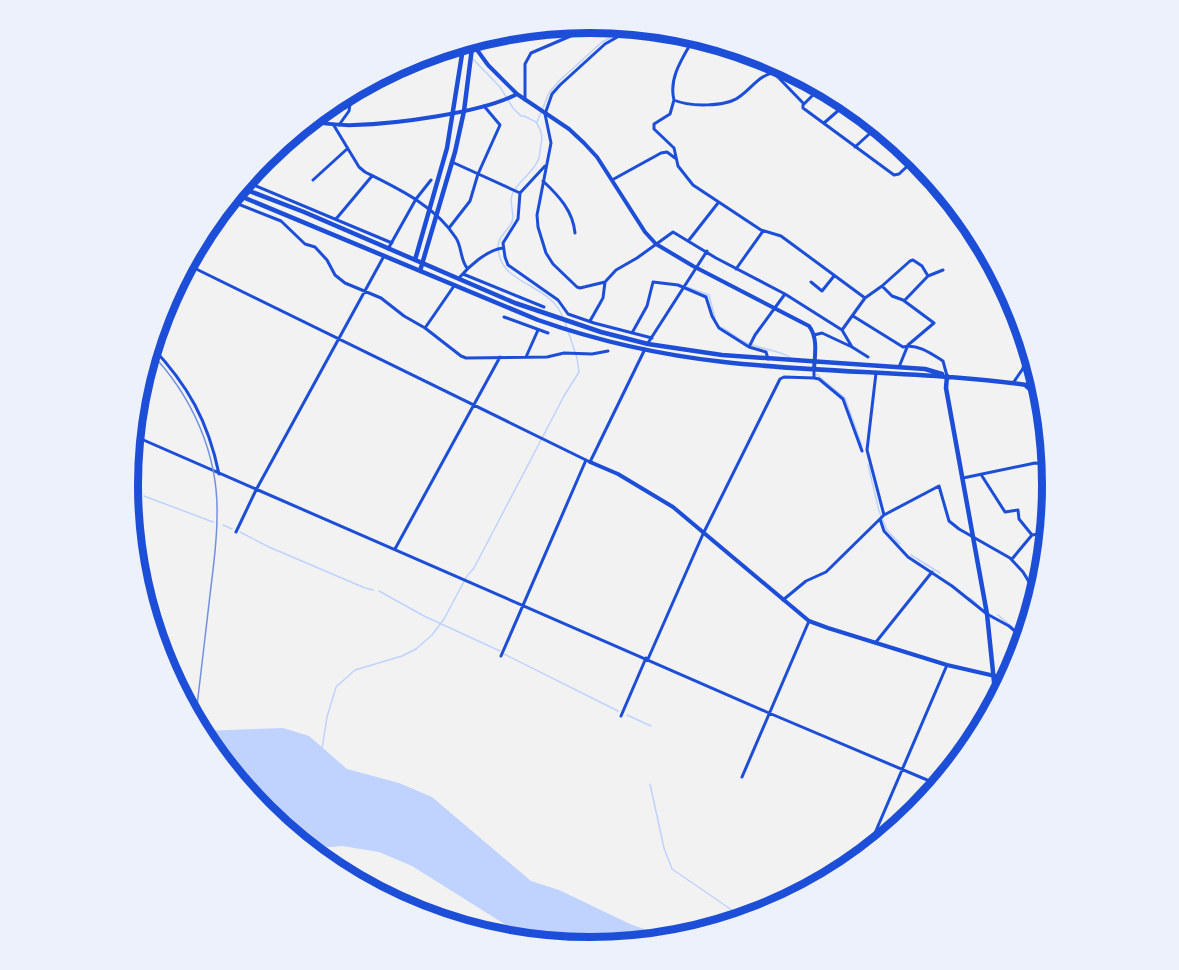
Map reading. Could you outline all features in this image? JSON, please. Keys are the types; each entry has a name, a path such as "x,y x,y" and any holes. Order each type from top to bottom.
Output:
{"main road":[{"path":"420,271 452,162 464,111 471,49"},
{"path":"412,268 447,148 463,51"},
{"path":"247,190 388,249 461,276 514,303 570,323 648,344 722,355 899,366 925,369 947,376"},
{"path":"242,196 454,286 561,328 644,350 723,362 947,376 1030,385"},
{"path":"947,376 946,387 987,614 995,684"}],"street":[{"path":"525,100 525,64 531,53 573,34"},
{"path":"623,34 605,44 560,85 552,94 545,114 551,143 537,215 546,253 553,264 577,287 605,282 616,270 674,232 736,269 785,294 842,330 852,347"},
{"path":"690,45 675,74 672,90 674,100 670,114 654,124 654,129 674,148 680,170 693,185 718,203 763,231 782,236 865,297"},
{"path":"476,47 488,65 517,94 569,129 584,143 612,180 645,232 656,244 809,326 814,335 814,378"},
{"path":"674,100 703,105 728,103 738,98 766,74 774,73 804,104 803,108 894,175 899,174 909,165"},
{"path":"804,104 815,93"},
{"path":"319,122 363,125 454,113 505,100 517,94"},
{"path":"339,124 349,111 350,102"},
{"path":"449,228 470,201 478,174 500,125 484,106"},
{"path":"824,123 840,109"},
{"path":"333,124 358,167 416,199 449,228 458,241 462,262 467,268"},
{"path":"855,147 872,132"},
{"path":"314,180 347,149"},
{"path":"612,180 661,153 667,152 677,159"},
{"path":"452,162 520,193"},
{"path":"546,165 520,193 518,219 505,238 503,248 508,265 550,293 568,314 652,338"},
{"path":"336,219 372,176"},
{"path":"388,249 416,199 431,180"},
{"path":"543,181 559,195 574,220 575,233"},
{"path":"252,184 392,243"},
{"path":"236,203 281,221 305,244 315,247 327,260 335,275 364,292 381,298 465,358 526,357 608,351"},
{"path":"688,240 718,203"},
{"path":"736,269 763,231"},
{"path":"503,248 495,249 467,268 461,276 544,307"},
{"path":"501,656 588,461 644,350 707,251"},
{"path":"236,532 256,490 384,256"},
{"path":"842,330 865,297 882,286 910,261 914,260 922,266 928,276"},
{"path":"193,268 649,492 673,507 809,621 947,664 999,677"},
{"path":"904,301 928,276 943,270"},
{"path":"811,282 822,291 834,276"},
{"path":"590,322 603,298 605,282"},
{"path":"632,333 647,306 653,282 685,288 706,297 715,325 749,347 766,352 768,359"},
{"path":"426,328 454,286"},
{"path":"882,286 892,296 904,301 933,323 908,345 899,366"},
{"path":"749,347 785,294"},
{"path":"853,316 903,346 908,345 943,361 947,376"},
{"path":"504,317 548,333"},
{"path":"526,357 538,330"},
{"path":"814,335 822,333 868,357"},
{"path":"157,353 178,376 201,416 213,444 219,474"},
{"path":"394,549 500,357"},
{"path":"1013,383 1025,364"},
{"path":"876,372 867,450 884,515"},
{"path":"621,716 703,534 780,379 784,377 819,379 843,399 862,451"},
{"path":"1023,384 1032,392"},
{"path":"140,438 769,713 931,781"},
{"path":"963,478 982,476 1035,463 1041,464"},
{"path":"982,476 1005,512 1018,510 1019,519 1032,535"},
{"path":"783,600 806,581 826,572 884,515 939,486 949,521 1012,560 1030,584"},
{"path":"880,519 884,531 908,557 1017,633"},
{"path":"1012,560 1032,535 1039,534"},
{"path":"876,642 932,572"},
{"path":"742,777 809,621"},
{"path":"873,837 947,664"}],"water":[{"path":"283,728 309,736 347,769 399,783 432,797 531,881 559,890 630,924 658,931 590,937 514,930 412,866 379,852 342,846 320,848 270,805 231,760 211,731"}],"waterway":[{"path":"537,122 549,93 559,81 602,42 618,34"},
{"path":"473,59 500,87 513,108 521,116 536,122"},
{"path":"536,122 542,135 539,158 534,168 512,195 512,222 498,246 500,259 506,269 548,297 557,306 563,318"},
{"path":"687,287 709,295 715,318"},
{"path":"322,749 327,717 336,687 355,670 402,656 416,649 432,635 444,619 467,576 474,568 564,396 579,372 577,358 565,322"},
{"path":"720,327 746,343 791,358"},
{"path":"816,374 845,398 862,446"},
{"path":"868,465 879,511 887,530 900,544"},
{"path":"144,496 213,522"},
{"path":"223,525 232,529"},
{"path":"240,532 269,547 373,590"},
{"path":"911,555 940,573"},
{"path":"379,591 424,616 500,651"},
{"path":"970,598 977,604"},
{"path":"998,615 1017,631"},
{"path":"504,654 618,711"},
{"path":"627,715 651,726"},
{"path":"650,784 664,848 672,869 736,913"}],"railway":[{"path":"156,359 178,387 200,427 208,449 216,494 216,546 197,709"}]}
